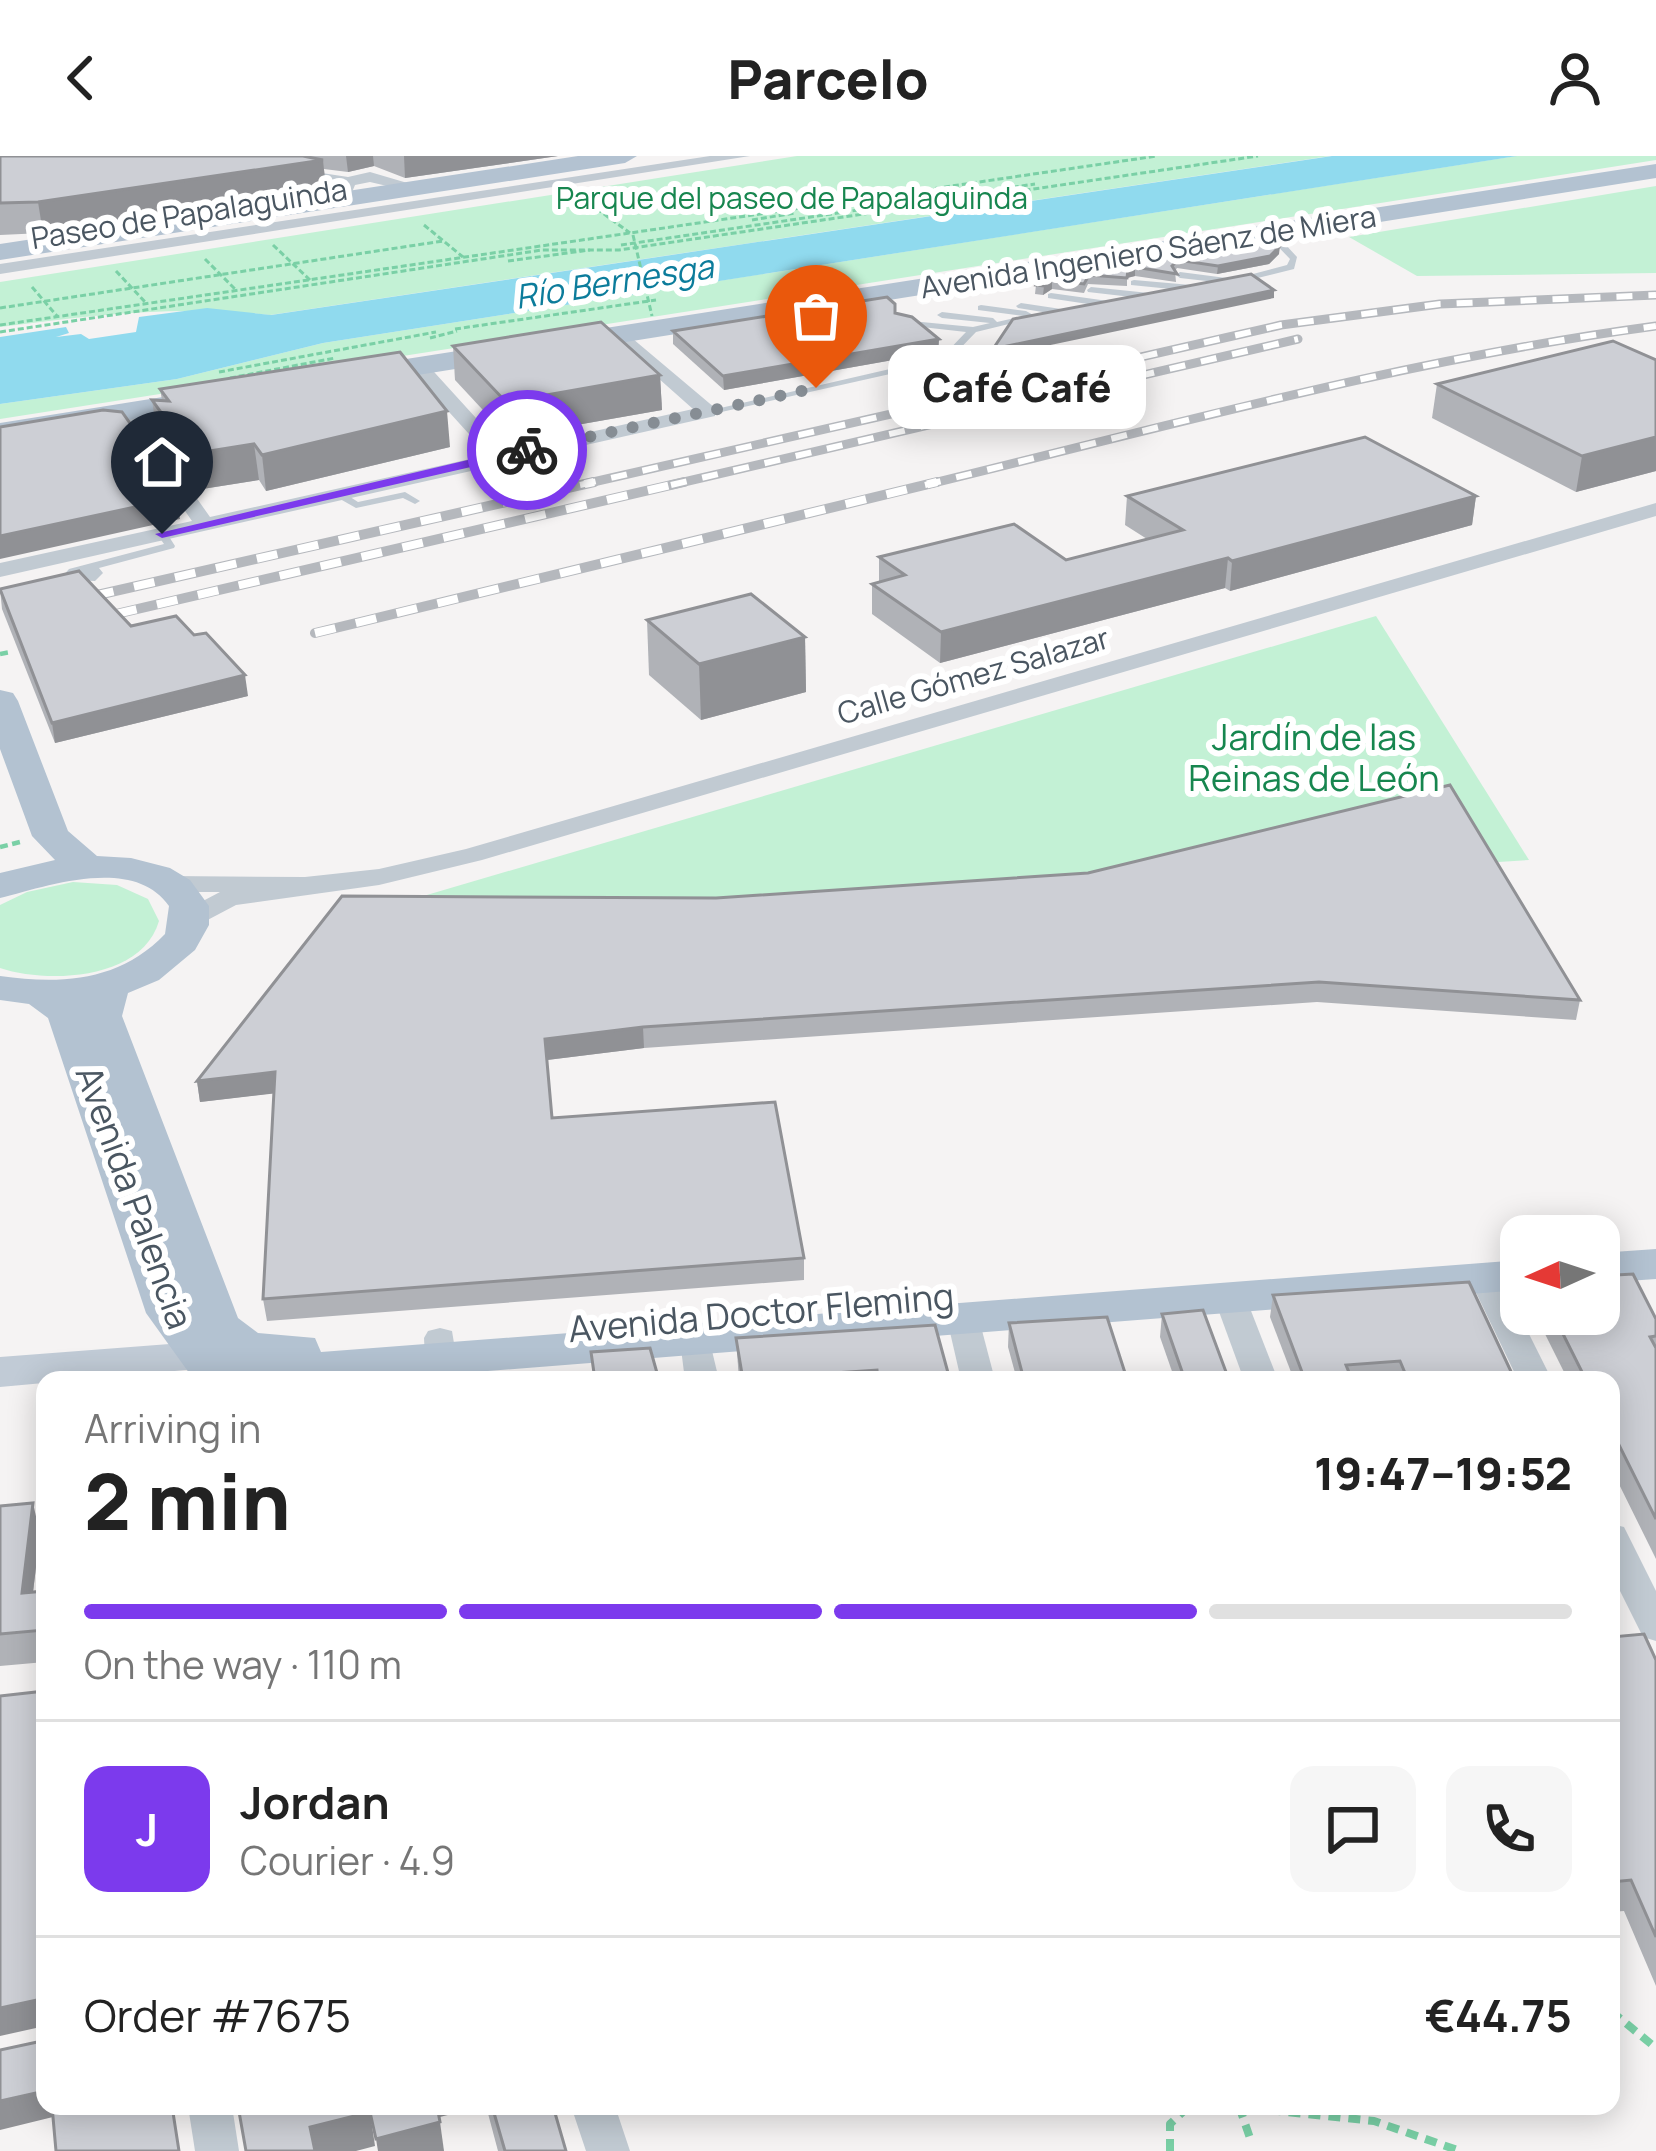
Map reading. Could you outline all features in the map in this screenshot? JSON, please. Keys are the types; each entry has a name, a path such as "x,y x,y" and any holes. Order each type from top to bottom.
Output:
{"main road":[{"path":"567,164 601,156"},
{"path":"0,248 345,190 413,187 625,156"},
{"name":"Avenida Ingeniero Sáenz de Miera","path":"328,380 1656,171"},
{"path":"0,432 238,394"},
{"path":"0,701 51,836 86,867"},
{"path":"0,778 25,848 6,864"},
{"path":"6,864 147,874 180,901 185,937 170,954 115,982 19,991"},
{"name":"Avenida Palencia","path":"115,982 105,996 101,1016 215,1322 226,1338 232,1366"},
{"name":"Avenida Palencia","path":"19,991 58,1003 69,1017 170,1313 232,1366"},
{"path":"1620,1243 1656,1240"},
{"path":"1620,1267 1656,1264"},
{"name":"Avenida Doctor Fleming","path":"442,1360 1500,1269"},
{"name":"Avenida Doctor Fleming","path":"0,1372 124,1362 232,1366 699,1360 963,1319 1230,1298 1500,1269"},
{"path":"124,1362 160,1334 170,1313"},
{"path":"0,1396 36,1393"}],"street":[{"name":"Paseo de Papalaguinda","path":"0,269 742,156"},
{"path":"264,169 345,190 378,173 413,187"},
{"path":"620,334 708,412"},
{"path":"418,366 500,456"},
{"path":"126,412 205,524"},
{"path":"0,570 708,412"},
{"name":"Calle Gómez Salazar","path":"180,901 379,877 473,855 1656,509"},
{"name":"Calle Gómez Salazar","path":"180,901 304,885"},
{"path":"1230,1298 1258,1371"},
{"path":"963,1319 976,1371"},
{"path":"1525,1335 1533,1371"},
{"path":"1620,1555 1656,1632 1620,1639"},
{"path":"212,2115 218,2151"},
{"path":"596,2115 608,2151"}],"lane":[{"path":"901,322 974,330 1291,267 1294,260 1269,232"},
{"path":"1200,272 1253,277"},
{"path":"1180,275 1233,281"},
{"path":"1155,279 1209,285"},
{"path":"1133,283 1191,289"},
{"path":"1112,286 1169,292"},
{"path":"1091,290 1148,296"},
{"path":"1070,293 1125,300"},
{"path":"1051,296 1108,304"},
{"path":"1028,300 1082,308"},
{"path":"1006,304 1061,312"},
{"path":"981,308 1041,316"},
{"path":"960,311 1021,319"},
{"path":"942,315 1004,322"},
{"path":"920,318 987,326"},
{"path":"708,412 945,359 974,330"},
{"path":"337,494 356,506 405,495 415,501"},
{"path":"58,586 98,575 88,568 170,546 162,534"}],"path":[{"path":"0,332 56,316 1157,156"},
{"path":"0,332 1237,156"},
{"path":"604,248 619,250 1258,156"},
{"path":"577,194 631,234 652,316"},
{"path":"756,224 752,220 795,213 790,209"},
{"path":"417,220 463,257"},
{"path":"0,308 443,242"},
{"path":"271,243 310,280"},
{"path":"200,254 236,290"},
{"path":"113,268 146,303"},
{"path":"27,281 56,316"},
{"path":"0,654 11,652"},
{"path":"1620,2018 1656,2048"},
{"path":"1170,2151 1170,2124 1180,2115"},
{"path":"1242,2115 1251,2140"},
{"path":"1316,2115 1374,2121 1460,2151"}],"green space":[{"name":"Parque del paseo de Papalaguinda","path":"797,156 1330,156 270,315 169,311 0,327 0,282"},
{"path":"1516,156 1656,156 1656,160 0,419 0,404 177,379 323,343"},
{"path":"1656,186 1656,273 1417,276 1349,237"},
{"name":"Jardín de las Reinas de León","path":"1376,616 1529,860 748,910 420,897"},
{"path":"73,882 117,885 148,899 159,921 149,941 134,955 91,973 43,976 0,968 0,905 27,892"}],"water":[{"name":"Río Bernesga","path":"1332,156 1517,156 323,343 177,379 0,404 0,337 66,327 69,333 56,337 81,334 89,339 136,332 139,317 207,308 271,315"}],"building":[{"path":"0,156 303,156 323,160 38,202 0,203"},
{"path":"1275,240 1280,246 1270,256 1218,266 1178,260 1172,266 1177,274 1135,267 1128,270 1127,278 1089,275 1084,284 1052,280 1036,285 1041,277"},
{"path":"1251,274 1274,290 993,349 1013,319"},
{"path":"887,297 895,304 895,313 912,317 939,339 723,376 673,331"},
{"path":"601,322 660,375 506,402 453,346"},
{"path":"1613,341 1656,360 1656,437 1582,456 1437,384"},
{"path":"400,352 447,411 262,455 254,444 191,454 152,400 169,401 160,389"},
{"path":"103,410 122,412 177,498 0,536 0,427"},
{"path":"1365,437 1476,496 941,632 872,584 905,575 879,557 1014,524 1066,560 1183,530 1127,496"},
{"path":"79,571 131,626 176,616 194,635 206,633 245,675 52,723 0,589"},
{"path":"751,594 805,637 699,664 647,620"},
{"path":"1450,785 1580,1000 1319,982 643,1027 545,1039 552,1118 775,1102 804,1258 263,1299 275,1072 197,1081 342,896 716,898 1088,873"},
{"path":"1633,1274 1656,1319 1656,1336 1650,1337 1656,1348 1656,1519 1620,1447 1620,1371 1582,1371 1564,1335 1620,1335 1620,1275"},
{"path":"1469,1282 1511,1371 1404,1371 1400,1361 1346,1365 1348,1371 1302,1371 1273,1295"},
{"path":"1203,1310 1226,1371 1182,1371 1162,1314"},
{"path":"1107,1317 1124,1371 1022,1371 1009,1323"},
{"path":"935,1325 948,1371 742,1371 736,1338"},
{"path":"650,1348 656,1371 594,1371 591,1352"},
{"path":"33,1503 22,1593 36,1592 36,1631 0,1634 0,1506"},
{"path":"1644,1634 1656,1660 1656,1937 1631,1880 1620,1881 1620,1636"},
{"path":"36,1692 36,2000 0,2008 0,1696"},
{"path":"36,2042 36,2093 0,2101 0,2050"},
{"path":"53,2115 173,2115 179,2151 56,2151"},
{"path":"240,2115 358,2115 310,2127 315,2151 246,2151"},
{"path":"371,2115 439,2115 440,2122 376,2139"},
{"path":"495,2115 556,2115 566,2151 505,2151"}],"railway":[{"path":"580,485 1281,325 1440,304 1656,295"},
{"path":"925,485 1380,375 1656,326"},
{"path":"671,485 1298,339"},
{"path":"93,596 594,482"},
{"path":"116,614 684,482"},
{"path":"315,633 937,482"}],"way so far":[{"path":"527,450 816,388"}],"place":[{"name":"Café Café","path":"816,388"}],"route":[{"path":"162,534 527,450"}]}
